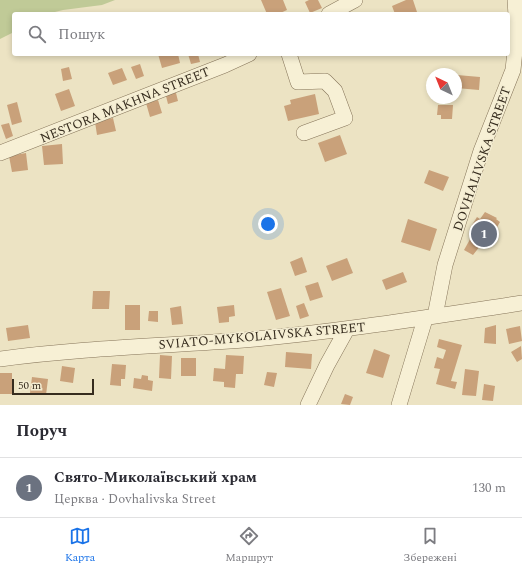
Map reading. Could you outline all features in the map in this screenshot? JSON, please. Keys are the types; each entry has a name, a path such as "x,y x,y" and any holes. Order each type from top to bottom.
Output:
{"street":[{"path":"333,12 355,0"},
{"name":"DOVHALIVSKA STREET","path":"399,405 430,317 481,151 518,69 515,0"},
{"name":"NESTORA MAKHNA STREET","path":"0,153 245,56"},
{"path":"290,56 298,82 325,81 335,91 345,118 304,133"},
{"name":"SVIATO-MYKOLAIVSKA STREET","path":"0,360 107,348 244,340 348,329 522,303"},
{"path":"308,405 327,365 348,329"}],"green space":[{"path":"0,0 115,0 102,5 55,12 12,12 12,33 0,39"}],"building":[{"path":"261,0 283,0 287,10 282,12 266,12"},
{"path":"309,0 318,0 322,8 310,12 305,2"},
{"path":"406,0 413,0 417,12 394,12 392,6"},
{"path":"159,56 178,56 180,63 162,68"},
{"path":"189,56 198,56 200,62 191,64"},
{"path":"140,64 144,76 136,79 131,67"},
{"path":"69,67 72,79 63,81 61,69"},
{"path":"122,68 127,80 113,85 108,73"},
{"path":"462,75 480,77 479,90 462,89"},
{"path":"69,89 75,106 61,111 55,94"},
{"path":"175,89 178,101 168,104 165,92"},
{"path":"315,94 319,114 288,121 284,106 291,104 290,100"},
{"path":"158,100 162,113 150,117 146,103"},
{"path":"17,102 22,122 12,125 7,105"},
{"path":"438,105 453,105 452,119 441,119 441,115 437,115"},
{"path":"113,118 116,131 97,135 95,122"},
{"path":"9,123 13,136 6,139 1,125"},
{"path":"340,135 347,154 325,162 318,143"},
{"path":"62,144 63,164 44,165 42,146"},
{"path":"26,153 28,170 12,172 9,156"},
{"path":"429,170 449,177 443,191 424,183"},
{"path":"485,212 497,218 496,219 500,222 496,229 498,230 487,243 484,241 473,255 464,250 473,234 471,233 475,226 472,225 477,217 480,219"},
{"path":"408,219 437,229 430,251 401,242"},
{"path":"302,257 307,272 295,276 290,262"},
{"path":"347,258 353,273 332,281 326,266"},
{"path":"403,272 407,282 386,290 382,280"},
{"path":"318,282 323,297 310,301 305,286"},
{"path":"281,288 290,316 276,320 267,292"},
{"path":"93,291 110,291 109,309 92,309"},
{"path":"304,303 309,316 300,319 296,306"},
{"path":"125,305 140,305 140,330 125,330"},
{"path":"234,305 235,316 229,317 229,322 219,323 217,307"},
{"path":"181,306 183,324 172,325 170,308"},
{"path":"149,311 158,311 158,322 148,321"},
{"path":"28,325 30,338 8,341 6,328"},
{"path":"496,325 496,344 484,343 485,328"},
{"path":"520,326 522,341 509,344 506,329"},
{"path":"439,339 462,345 451,381 457,382 455,389 436,384 440,369 434,368 437,357 443,359 446,350 437,347"},
{"path":"521,346 522,359 517,362 511,352"},
{"path":"374,349 390,355 383,378 366,373"},
{"path":"286,352 312,354 311,369 285,367"},
{"path":"160,355 172,356 171,379 159,378"},
{"path":"226,355 244,356 243,374 236,374 235,388 224,387 224,382 213,381 214,368 225,369"},
{"path":"181,358 196,358 196,376 181,376"},
{"path":"112,364 126,365 125,379 121,379 121,386 110,385"},
{"path":"62,366 75,368 73,383 60,381"},
{"path":"465,369 479,371 476,396 462,395"},
{"path":"267,372 277,373 274,387 264,385"},
{"path":"0,373 12,373 12,394 0,394"},
{"path":"142,375 148,376 148,380 153,381 152,391 133,388 134,378 141,379"},
{"path":"32,377 48,379 46,395 30,393"},
{"path":"484,384 495,386 493,401 482,400"},
{"path":"345,394 353,397 350,405 341,404"}],"place":[{"name":"Свято-Миколаївський храм","path":"484,234"}]}
